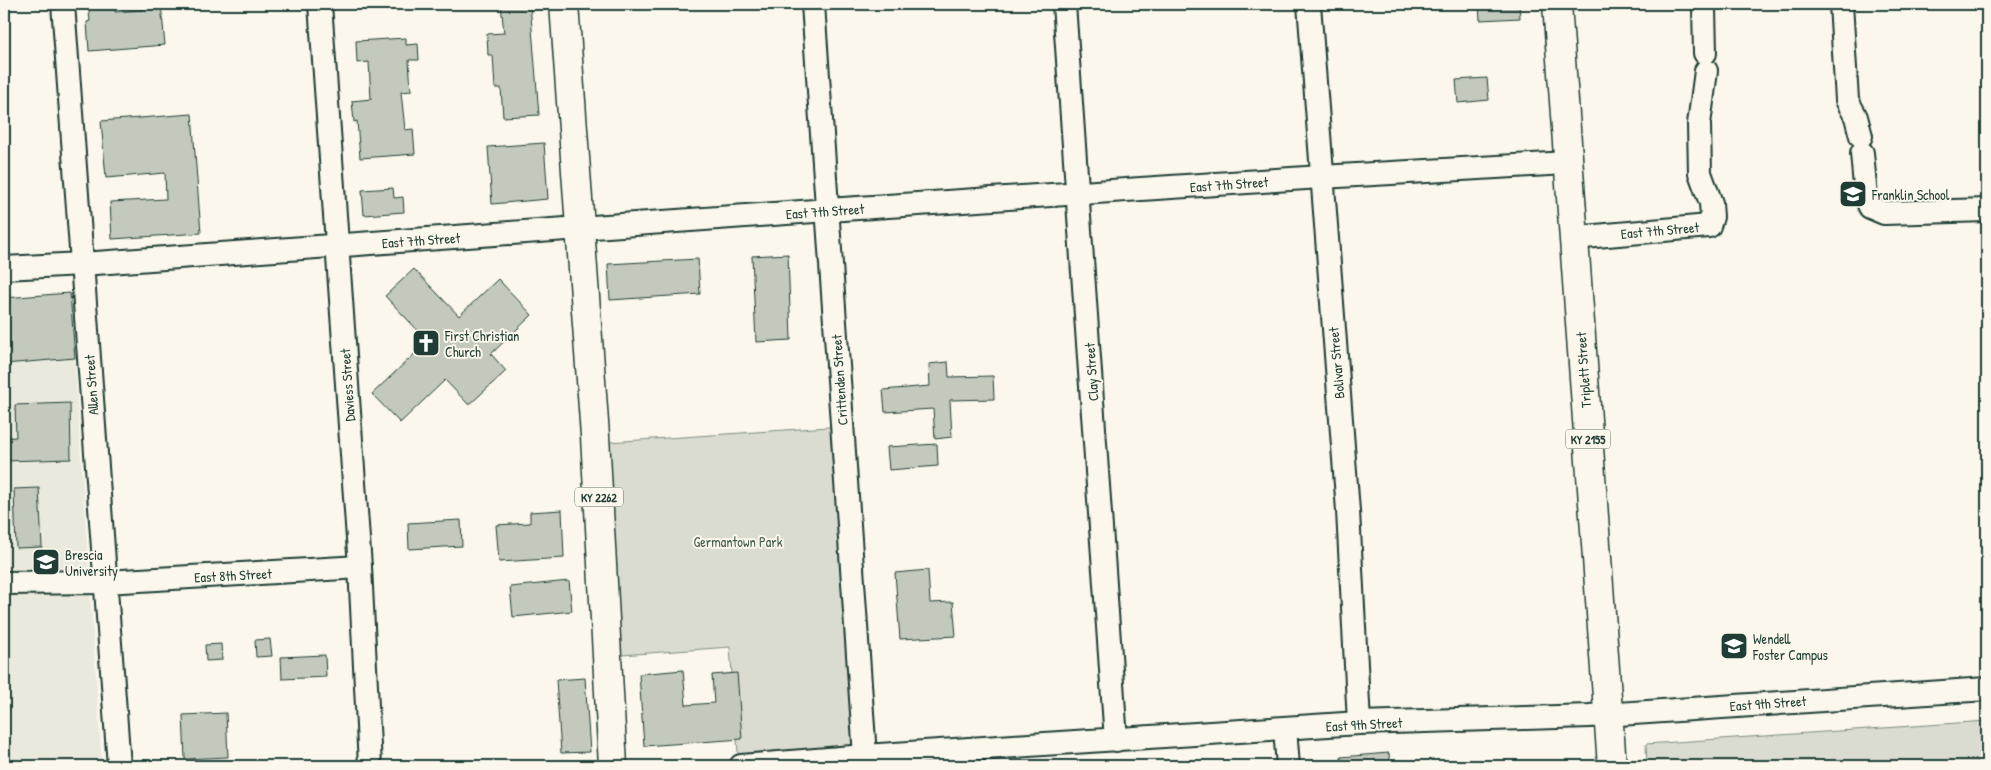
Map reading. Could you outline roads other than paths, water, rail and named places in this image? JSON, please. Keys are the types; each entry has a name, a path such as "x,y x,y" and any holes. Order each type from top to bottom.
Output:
{"main road":[{"name":"KY 2262","path":"564,4 595,436 613,766"},
{"name":"Triplett Street","path":"1557,4 1612,766"}],"street":[{"name":"Allen Street","path":"62,4 119,766"},
{"name":"Daviess Street","path":"320,4 360,567 370,766"},
{"name":"Crittenden Street","path":"813,4 865,756"},
{"name":"Clay Street","path":"1064,4 1079,194 1116,740"},
{"name":"Bolivar Street","path":"1309,4 1348,510 1359,723"},
{"path":"1840,4 1847,100 1856,117 1866,197 1870,207 1884,213 1987,210"},
{"name":"East 7th Street","path":"1573,238 1709,226 1712,217 1711,203 1700,174 1699,124 1706,62 1704,8"},
{"name":"East 7th Street","path":"4,268 580,229 828,210 1321,177 1568,163"},
{"name":"East 8th Street","path":"4,583 106,582 360,567"},
{"name":"East 9th Street","path":"741,766 865,756 949,759 1116,740 1359,723 1608,714 1987,689"},
{"path":"1285,729 1288,766"}],"place":[{"name":"Franklin School","path":"1853,194"},
{"name":"First Christian Church","path":"426,343"},
{"name":"Brescia University","path":"46,562"},
{"name":"Wendell Foster Campus","path":"1734,646"}],"park label":[{"name":"Germantown Park","path":"738,541"}]}
